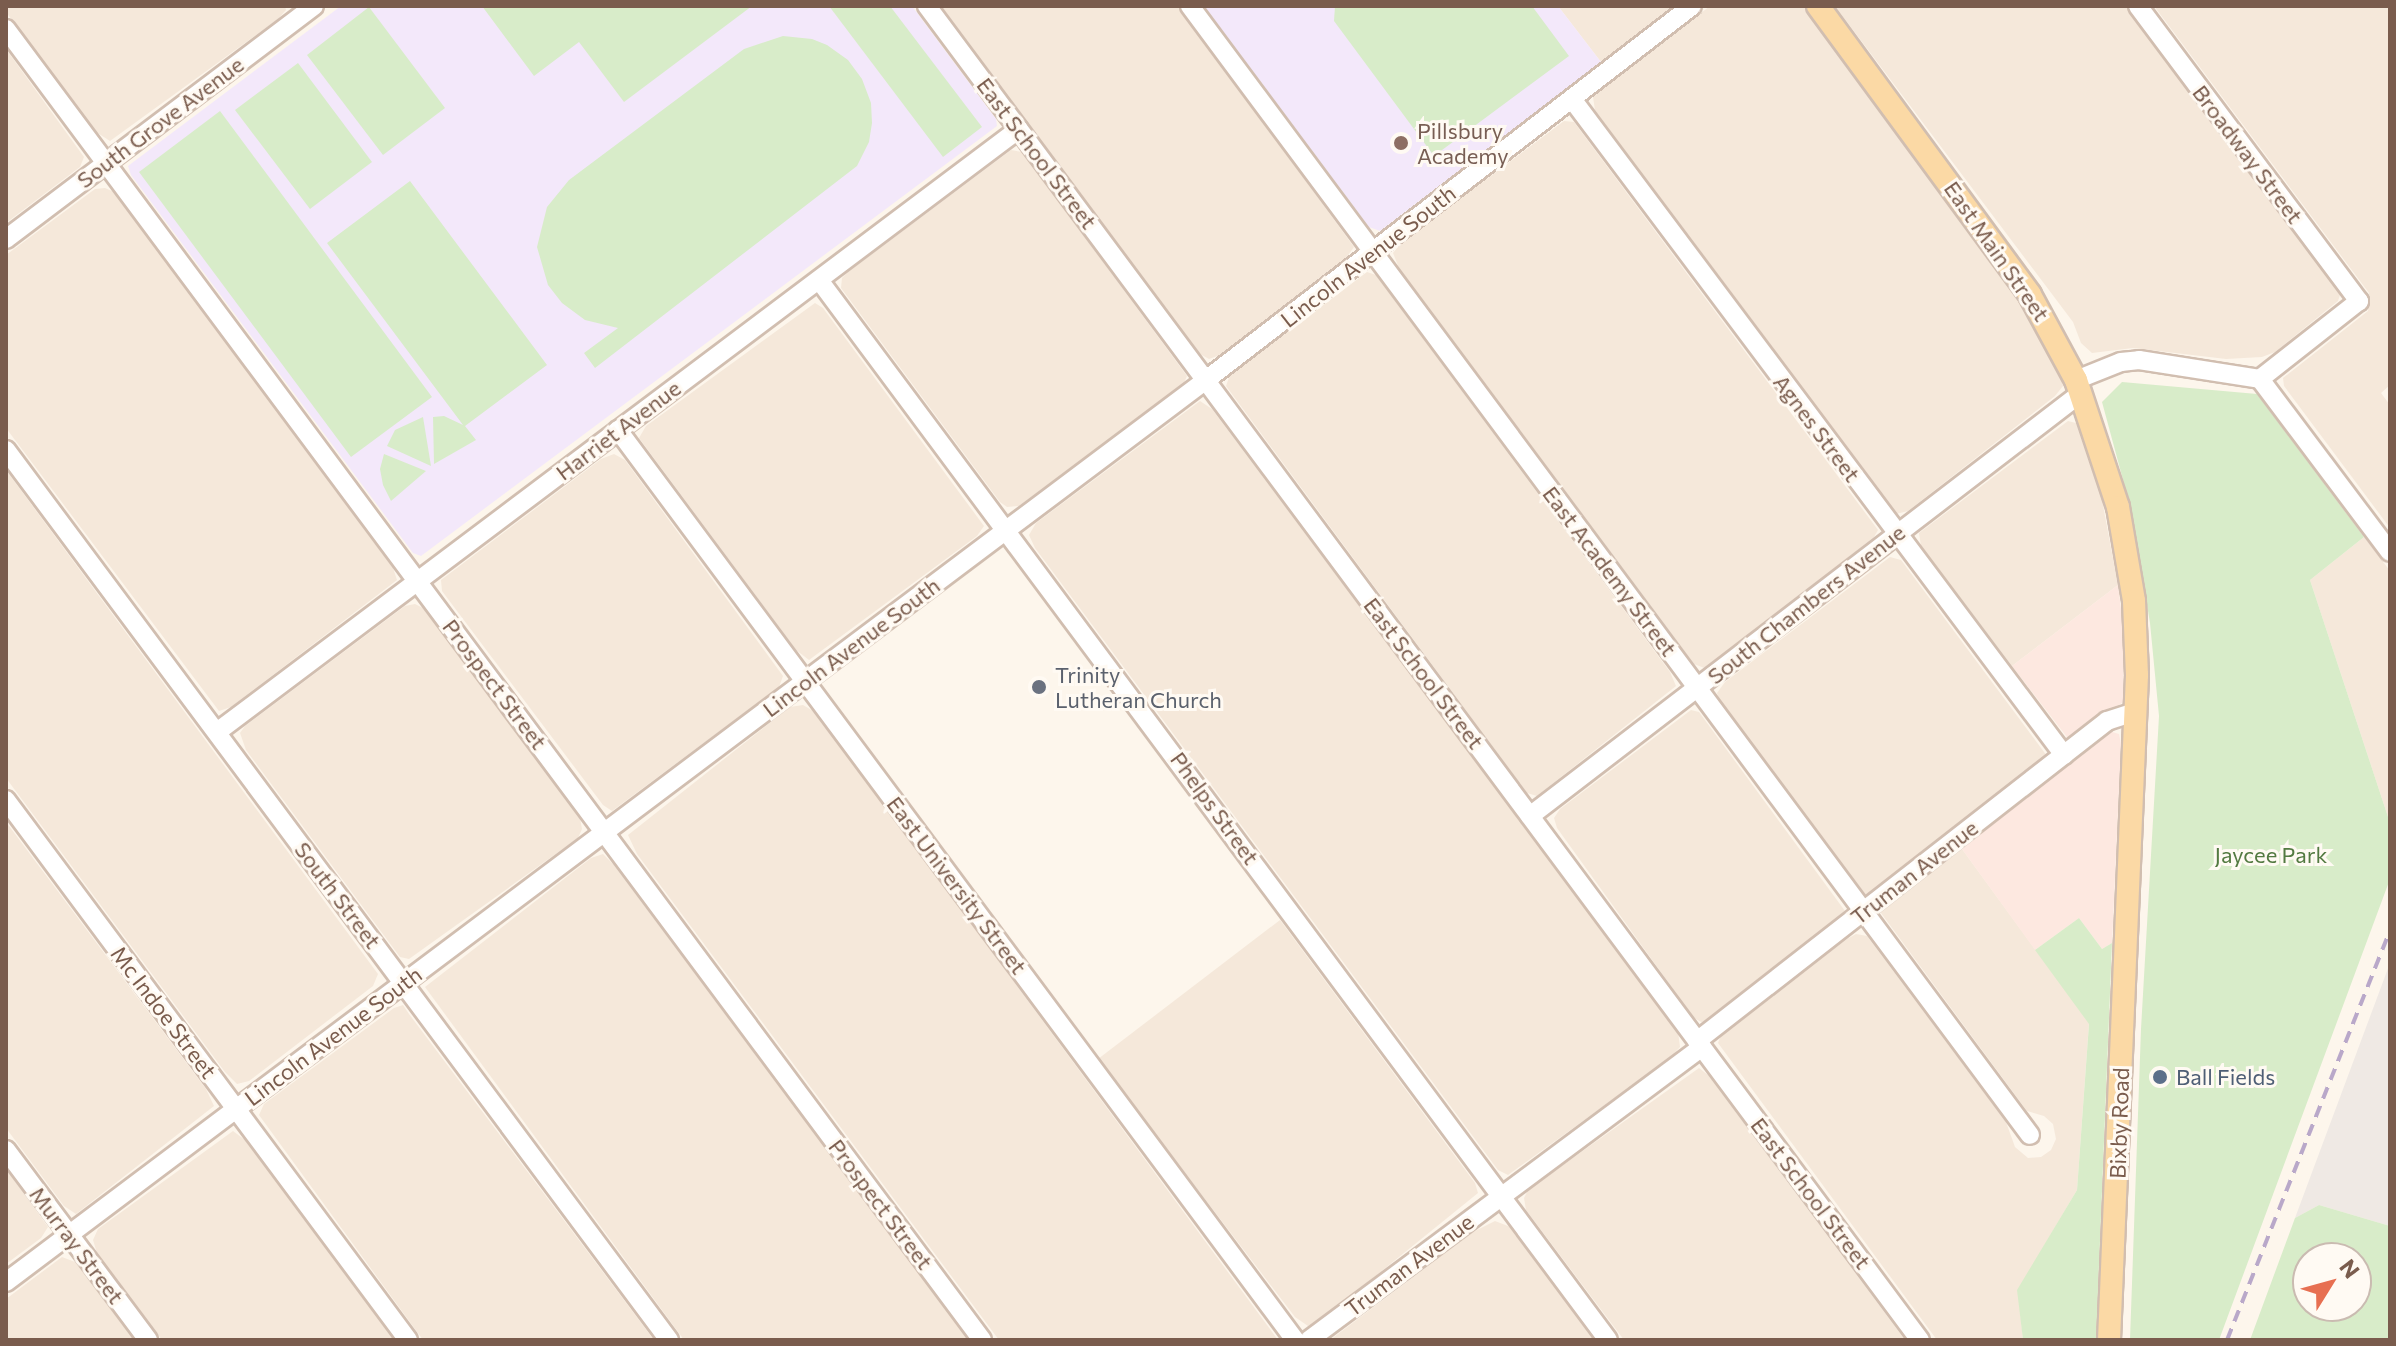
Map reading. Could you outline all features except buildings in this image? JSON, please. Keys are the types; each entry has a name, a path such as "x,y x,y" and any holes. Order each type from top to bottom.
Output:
{"main road":[{"name":"East Main Street","path":"1818,6 2006,258 2052,333 2078,386 2106,460 2128,554 2134,601 2135,712 2127,906"},
{"name":"Bixby Road","path":"2109,1340 2127,906"}],"street":[{"name":"East School Street","path":"927,6 1920,1340"},
{"name":"East Academy Street","path":"1190,6 2030,1135"},
{"name":"Lincoln Avenue South","path":"6,1282 1206,380 1692,6"},
{"name":"Broadway Street","path":"2138,6 2359,301 2260,379"},
{"name":"South Grove Avenue","path":"6,239 308,8"},
{"name":"Prospect Street","path":"6,29 982,1340"},
{"name":"Agnes Street","path":"1572,99 2064,755"},
{"name":"Harriet Avenue","path":"217,732 1019,129"},
{"name":"Phelps Street","path":"819,280 1160,734 1608,1340"},
{"name":"South Chambers Avenue","path":"1530,816 1897,534 2078,386 2121,362 2139,360 2260,379"},
{"path":"2260,379 2390,552"},
{"name":"East University Street","path":"618,430 1295,1340"},
{"name":"South Street","path":"6,450 669,1340"},
{"name":"Truman Avenue","path":"1309,1340 1700,1044 2107,721 2135,712"},
{"name":"Mc Indoe Street","path":"6,800 408,1340"},
{"name":"Murray Street","path":"6,1150 148,1340"}],"shaded area":[{"path":"6,6 285,6 286,10 278,19 110,141 93,130 6,12"},
{"path":"341,6 912,6 996,119 997,126 421,556 413,553 131,175 128,166"},
{"path":"941,6 1178,6 1354,247 1346,258 1220,355 1209,359 1200,354"},
{"name":"Pillsbury Academy","path":"1204,6 1558,6 1601,62 1380,231 1369,227"},
{"path":"1558,6 1674,6 1601,62"},
{"path":"1710,6 1804,6 1995,262 2021,301 2060,374 2063,386 2055,396 1908,511 1896,514 1887,505 1595,110 1593,97"},
{"path":"1835,6 2129,6 2336,281 2341,292 2338,301 2275,352 2262,357 2226,359 2133,348 2092,353 2081,343 2073,322"},
{"path":"2154,6 2390,6 2390,385 2381,393 2390,405 2390,528 2284,386 2283,378 2368,311 2369,293"},
{"path":"6,49 84,157 80,167 6,223"},
{"path":"1564,121 1574,122 1878,530 1874,537 1707,669 1694,664 1399,268 1393,253 1400,244"},
{"path":"1011,150 1022,152 1187,376 1183,385 1019,506 1007,507 1000,502 841,288 842,278 848,272"},
{"path":"105,188 114,192 393,568 397,580 231,707 219,711 6,428 6,255 95,189"},
{"path":"1367,272 1376,275 1670,672 1676,686 1537,796 1527,793 1226,386 1230,375"},
{"path":"815,303 823,308 984,526 977,536 809,660 796,650 639,438 646,426"},
{"path":"1200,401 1212,409 1678,1032 1680,1047 1669,1059 1508,1175 1498,1170 1035,548 1029,535 1036,523"},
{"path":"2068,421 2076,423 2080,430 2102,500 2118,585 2012,666 1921,546 1919,533"},
{"path":"614,454 625,460 783,676 779,687 612,811 603,805 442,591 441,580 601,459"},
{"path":"6,470 378,974 373,986 249,1081 237,1084 225,1072 6,778"},
{"path":"2364,537 2390,571 2390,823 2310,580"},
{"path":"1890,557 1901,560 2047,756 2044,763 1873,896 1865,894 1721,705 1717,693 1725,682"},
{"path":"2118,585 2124,634 2123,702 2070,741 2012,666"},
{"path":"415,604 423,608 580,818 582,829 578,838 409,959 400,957 246,750 240,733 245,726 405,606"},
{"path":"803,705 815,712 1278,1340 999,1340 637,854 628,835 790,707"},
{"path":"1691,710 1699,712 1845,911 1842,919 1703,1023 1694,1018 1557,828 1554,818 1560,809"},
{"path":"2109,731 2119,734 2121,744 2112,943 2102,949 2079,918 2035,950 1962,849"},
{"path":"6,822 206,1089 214,1106 76,1214 64,1206 6,1128"},
{"path":"1962,849 2089,1023 2077,1190 2018,1290 2023,1340 1937,1340 1718,1043 1722,1033 1847,939 1856,934 1867,936 2006,1122 2015,1147 2028,1158 2041,1157 2051,1150 2056,1139 2053,1124 2044,1116 2027,1111 1881,913 1882,908"},
{"path":"603,854 969,1340 684,1340 425,987 591,858"},
{"path":"1280,920 1475,1183 1478,1193 1320,1321 1308,1326 1295,1317 1098,1059"},
{"path":"2390,963 2390,1226 2319,1205 2295,1218"},
{"path":"403,1005 654,1340 423,1340 259,1115 264,1104 394,1008"},
{"path":"1699,1068 1708,1075 1905,1340 1624,1340 1526,1210 1524,1198 1528,1190"},
{"path":"233,1131 245,1140 395,1340 162,1340 97,1253 93,1240 98,1229"},
{"path":"6,1169 48,1227 41,1238 6,1264"},
{"path":"1495,1221 1513,1228 1596,1340 1330,1340 1473,1232"},
{"path":"62,1257 75,1262 134,1340 6,1340 6,1299"}],"green space":[{"path":"482,6 752,6 624,102 579,42 534,76"},
{"path":"829,6 890,6 982,127 943,157"},
{"path":"1335,6 1532,6 1569,56 1434,156 1334,21"},
{"path":"369,7 445,108 383,155 307,55"},
{"path":"783,36 812,39 827,45 848,60 862,79 871,103 872,123 869,142 857,166 595,368 584,353 618,328 585,320 562,303 548,285 537,247 547,207 569,180 744,49"},
{"path":"298,63 372,162 310,209 235,110"},
{"path":"220,111 432,397 351,457 139,172"},
{"path":"410,181 547,365 465,426 476,440 434,464 433,417 444,416 463,425 327,243"},
{"name":"Jaycee Park","path":"2122,382 2257,394 2364,537 2310,580 2390,823 2390,879 2219,1340 2130,1340 2141,1029 2159,716 2150,623 2132,513 2102,402"},
{"path":"423,417 431,466 387,446 395,430"},
{"path":"384,454 426,471 391,501 380,469"},
{"path":"2079,918 2102,949 2112,943 2096,1340 2023,1340 2017,1290 2077,1190 2089,1024 2035,950"},
{"path":"2319,1205 2390,1226 2390,1340 2250,1340 2295,1218"}],"railway":[{"path":"2227,1340 2390,931"}],"place":[{"name":"Pillsbury Academy","path":"1401,143"},
{"name":"Trinity Lutheran Church","path":"1039,687"},
{"name":"Ball Fields","path":"2160,1077"}]}
